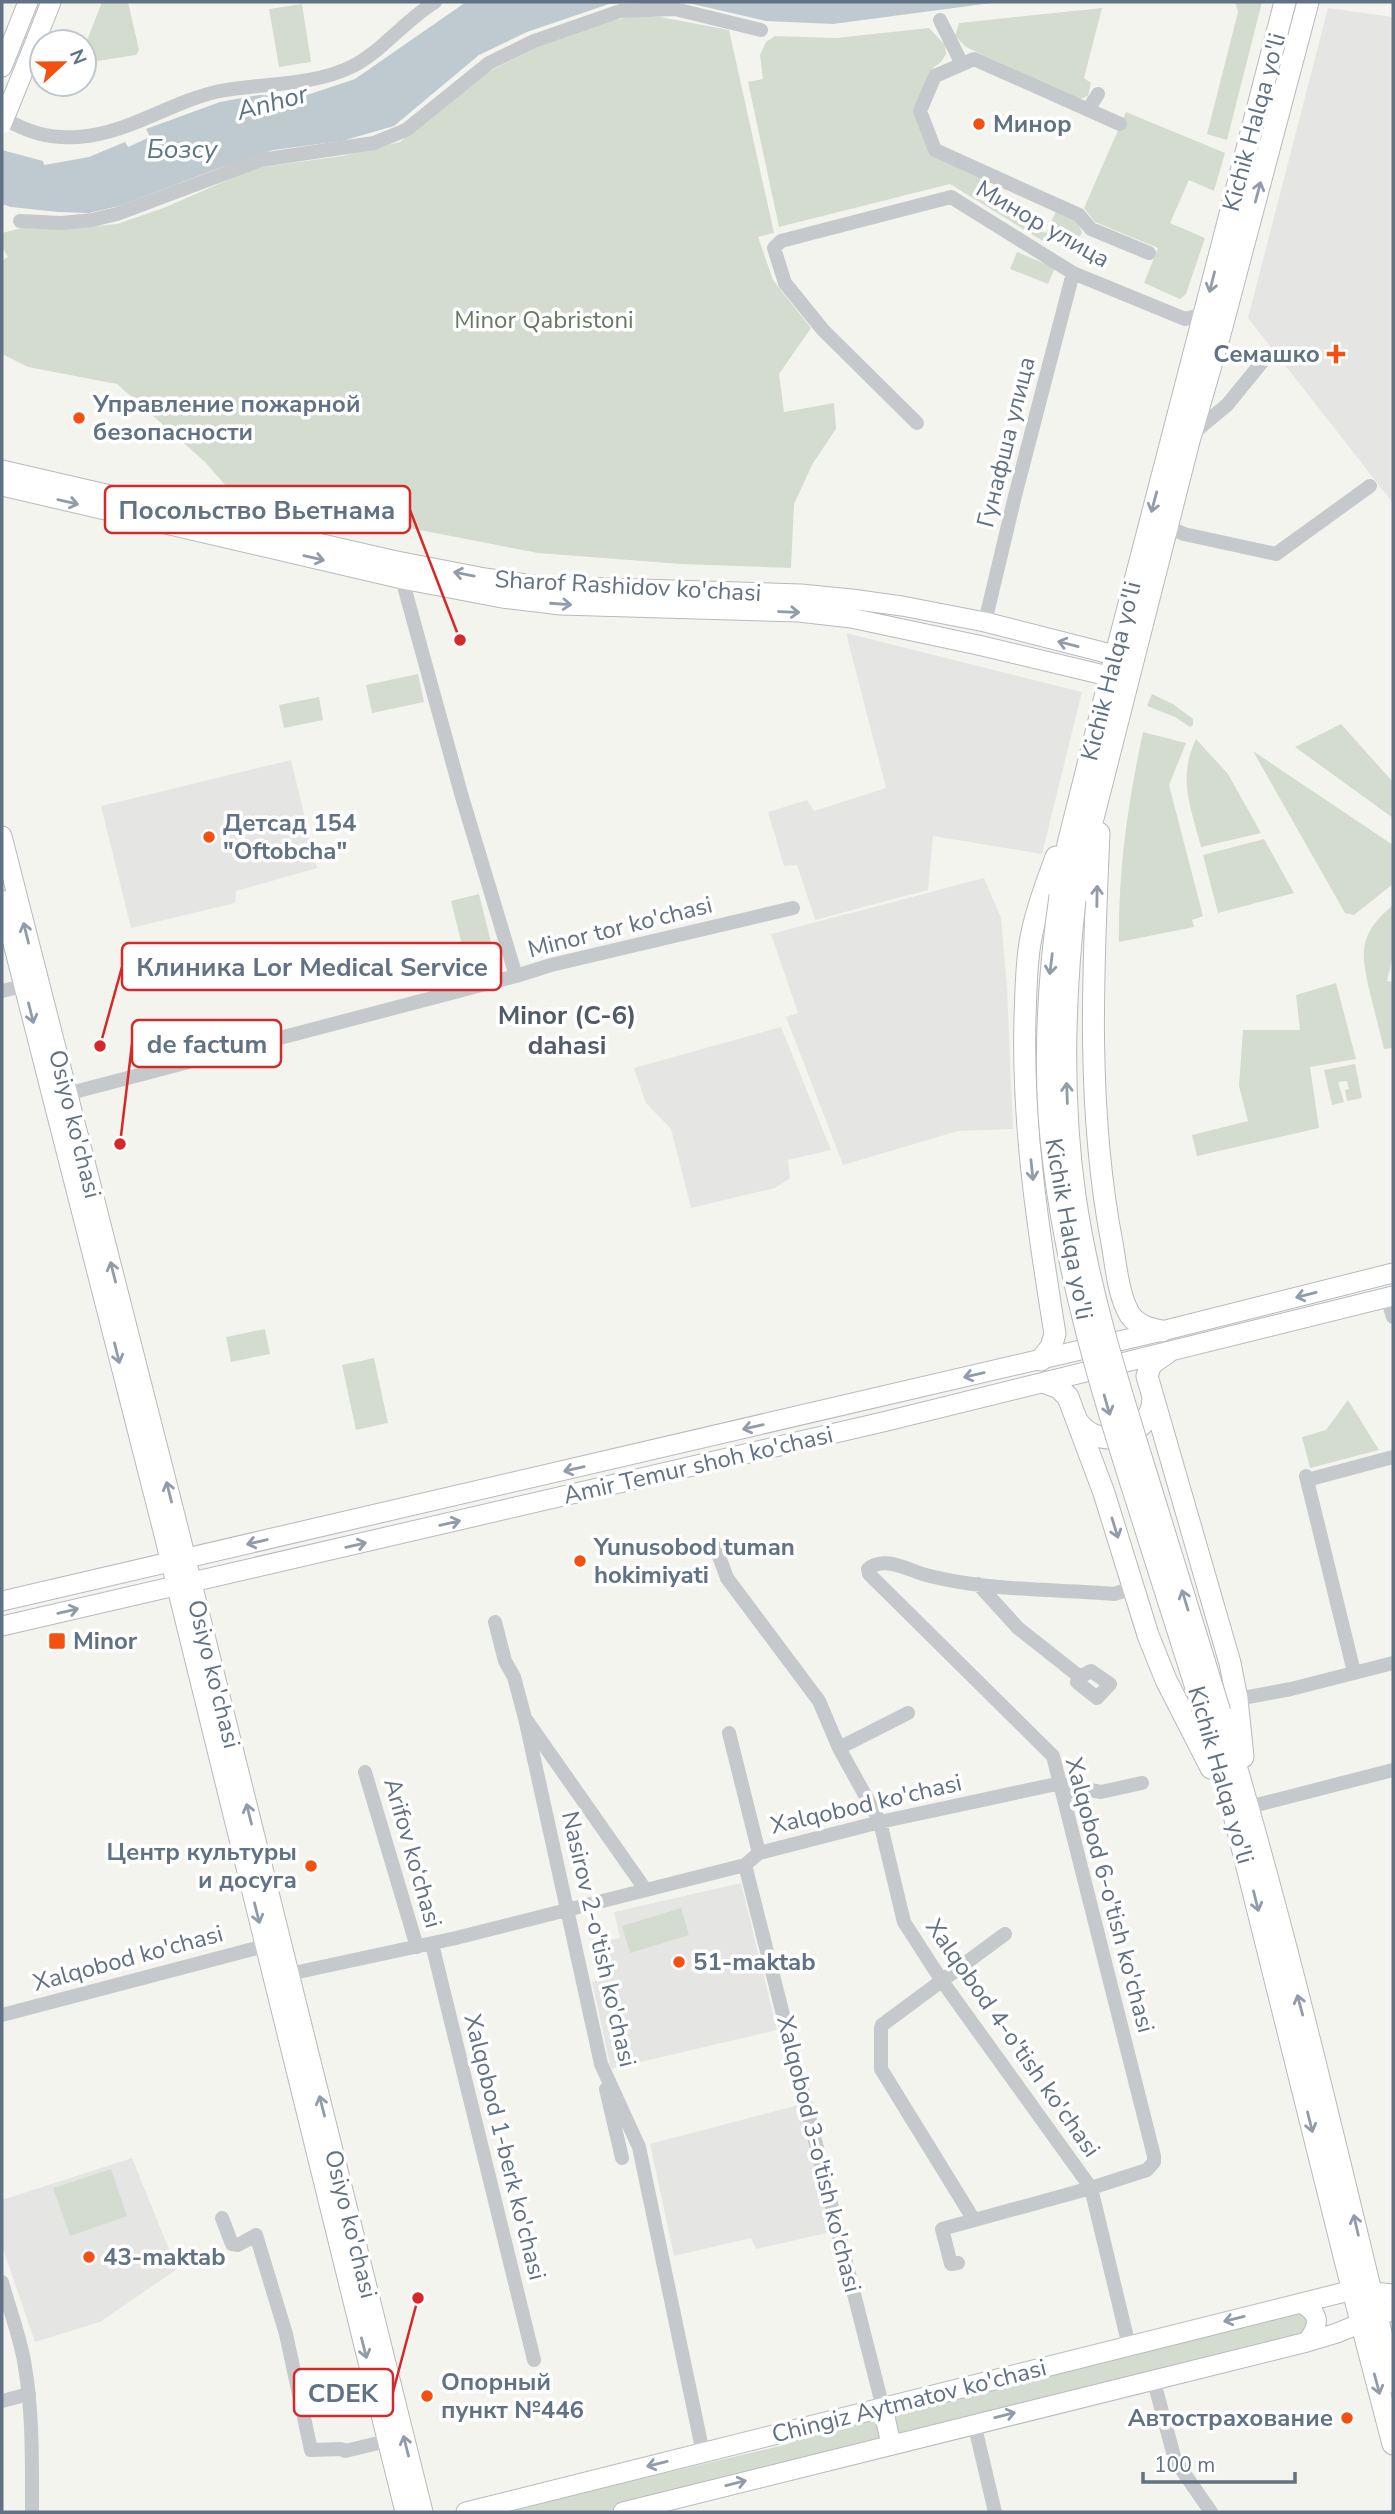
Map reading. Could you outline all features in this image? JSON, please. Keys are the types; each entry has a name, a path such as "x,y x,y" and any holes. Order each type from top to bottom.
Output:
{"highway":[{"name":"Kichik Halqa yo'li","path":"1285,2 1205,314 1122,668 1090,792 1049,975 1047,1007 1050,1121 1059,1199 1081,1306 1105,1398 1212,1714 1241,1809 1377,2303 1393,2382"},
{"name":"Kichik Halqa yo'li","path":"1122,668 1168,527 1307,6"},
{"path":"1222,244 1243,249"},
{"path":"1090,792 1095,1119 1107,1218 1130,1314 1139,1324 1162,1331"},
{"path":"1041,1360 1054,1341 1055,1334 1038,1228 1025,1082 1030,946 1045,888 1090,792"},
{"path":"1038,1228 1044,1239 1053,1246 1074,1248 1095,1237 1107,1218"},
{"path":"1049,1300 1063,1283 1083,1275 1105,1281 1124,1297"},
{"path":"1167,1353 1149,1368 1147,1376 1242,1697 1241,1809"},
{"path":"1046,1383 1064,1392 1077,1420 1167,1680 1241,1809"},
{"path":"1077,1420 1094,1436 1118,1438 1136,1430 1145,1421 1153,1407 1153,1398"},
{"path":"1104,1493 1104,1481 1109,1470 1131,1459 1157,1460 1174,1473"},
{"name":"Kichik Halqa yo'li","path":"1377,2303 1393,2444"}],"main road":[{"path":"2,67 28,2"},
{"path":"2,121 51,2"},
{"name":"Sharof Rashidov ko'chasi","path":"2,470 392,560 495,580 541,586 801,594 902,606 985,622 1122,668"},
{"name":"Sharof Rashidov ko'chasi","path":"2,486 402,579 502,598 561,605 799,612 850,618 1122,668"},
{"name":"Osiyo ko'chasi","path":"2,836 32,983 60,1095 178,1560 289,1974 423,2512"},
{"name":"Osiyo ko'chasi","path":"2,900 32,983"},
{"name":"Amir Temur shoh ko'chasi","path":"2,1601 1041,1360 1393,1273"},
{"name":"Amir Temur shoh ko'chasi","path":"2,1626 1046,1383 1390,1297"},
{"path":"812,1413 818,1437"},
{"path":"396,1510 395,1522 405,1534"},
{"name":"Osiyo ko'chasi","path":"184,1583 265,1946 405,2512"},
{"path":"1301,2303 1311,2309 1316,2317 1316,2326 1307,2342"},
{"name":"Chingiz Aytmatov ko'chasi","path":"466,2512 1301,2303 1377,2303"},
{"name":"Chingiz Aytmatov ko'chasi","path":"623,2512 1153,2378 1307,2342 1377,2303"},
{"name":"Xalqobod 3-o'tish ko'chasi","path":"883,2408 891,2444"}],"street":[{"path":"2,121 35,134 79,137 108,131 218,92 317,77 349,68 365,58 420,10 435,2"},
{"path":"20,221 61,223 104,217 261,160 392,138 489,63 534,41 620,11 675,9 761,30"},
{"path":"940,20 962,64"},
{"path":"1120,124 974,59 935,76 920,111 934,150 1079,215 1091,229 1149,253"},
{"path":"1088,110 1098,94"},
{"name":"Минор улица","path":"917,423 823,330 785,283 774,248 776,244 951,197 1073,273 1185,319 1205,314"},
{"name":"Гунафша улица","path":"985,622 1073,273"},
{"path":"1191,435 1227,405 1267,356"},
{"path":"1168,527 1184,534 1276,554 1370,486"},
{"path":"402,579 454,771 516,976"},
{"name":"Minor tor ko'chasi","path":"60,1095 616,949 793,908"},
{"path":"2,991 32,983"},
{"path":"1390,1297 1393,1317"},
{"path":"1353,1672 1307,1478 1393,1458"},
{"name":"Xalqobod 4-o'tish ko'chasi","path":"716,1548 727,1578 819,1701 839,1748 880,1822 904,1922 942,1981 1091,2188 1129,2346"},
{"name":"Xalqobod 6-o'tish ko'chasi","path":"978,1584 930,1576 887,1563 868,1569 869,1574 1053,1756 1154,2156 1154,2162 1147,2170 1091,2188"},
{"path":"978,1584 1114,1594 1133,1588"},
{"path":"978,1584 1018,1628 1080,1677"},
{"path":"495,1622 525,1718 645,1889"},
{"path":"1242,1697 1291,1689 1393,1663"},
{"path":"839,1748 908,1713"},
{"name":"Nasirov 2-o'tish ko'chasi","path":"525,1718 601,2064 639,2147 703,2453"},
{"path":"729,1733 759,1853"},
{"path":"1241,1809 1393,1770"},
{"name":"Arifov ko‘chasi","path":"365,1772 424,1945"},
{"name":"Xalqobod ko'chasi","path":"289,1974 424,1945 745,1865 759,1853 880,1822 1062,1788 1101,1792 1142,1783"},
{"name":"Xalqobod 3-o'tish ko'chasi","path":"745,1865 883,2408"},
{"path":"974,2220 880,2065 882,2025 1005,1934"},
{"name":"Xalqobod 1-berk ko'chasi","path":"424,1945 534,2360"},
{"name":"Xalqobod ko'chasi","path":"2,2015 265,1946"},
{"path":"601,2064 622,2158"},
{"path":"958,2263 951,2263 942,2230 1091,2188"},
{"path":"222,2218 232,2244 239,2245 256,2235 286,2334 311,2450 345,2451 387,2441"},
{"path":"2,2282 23,2358 29,2394 32,2429 32,2512"},
{"path":"1153,2378 1175,2460 1207,2511"},
{"path":"2,2402 29,2394"},
{"path":"974,2423 995,2512"}],"shaded area":[{"path":"1328,8 1393,17 1393,503 1248,318"},
{"path":"846,633 1082,692 1042,854 933,836 928,890 815,920 797,865 784,866 768,812 807,800 814,811 886,788"},
{"name":"Детсад 154 \"Oftobcha\"","path":"291,760 317,868 236,891 235,903 131,928 101,806"},
{"path":"984,878 1001,918 1013,1129 958,1131 843,1165 786,1017 798,1013 771,934"},
{"path":"781,1027 831,1150 788,1160 790,1178 775,1188 691,1208 671,1129 646,1103 634,1068"},
{"name":"51-maktab","path":"741,1883 777,2030 611,2069 592,1982 602,1979 593,1944 620,1938 614,1912"},
{"path":"802,2104 831,2232 756,2249 751,2238 674,2256 650,2144"},
{"name":"43-maktab","path":"132,2158 177,2269 100,2322 35,2342 2,2246 2,2200"}],"green space":[{"path":"102,2 128,2 139,50 136,55 98,61 98,28 92,28"},
{"path":"1235,2 1262,2 1227,140 1207,134 1238,12"},
{"path":"302,4 311,62 279,67 269,9"},
{"path":"1102,8 1084,78 1091,83 1088,96 1078,100 966,47 955,36 959,23"},
{"name":"Minor Qabristoni","path":"628,17 660,17 729,30 774,233 758,237 773,280 811,328 779,374 784,412 834,403 836,429 813,463 794,504 791,568 681,564 538,553 233,494 205,462 117,384 28,367 2,354 2,261 8,257 2,247 2,233 22,228 66,229 117,224 166,207 255,168 342,156 400,142 490,71 539,46"},
{"path":"929,28 945,45 946,54 934,67 914,109 932,154 984,177 974,197 1046,233 1057,209 1075,217 1082,232 1072,253 1063,249 1068,235 1052,228 1046,243 950,184 779,227 748,82 763,79 760,55 766,42 775,36 836,38"},
{"path":"1126,112 1225,153 1214,191 1189,180 1170,223 1205,238 1186,294 1180,299 1144,283 1158,248 1095,222 1084,208"},
{"path":"1017,252 1055,268 1048,284 1010,269"},
{"path":"418,674 424,702 372,713 366,685"},
{"path":"1152,694 1173,704 1193,719 1193,725 1190,727 1175,717 1147,706"},
{"path":"319,697 323,720 284,728 279,705"},
{"path":"1341,724 1393,782 1393,818 1295,747"},
{"path":"1143,732 1186,743 1169,785 1203,916 1192,920 1194,927 1119,942 1125,836"},
{"path":"1196,739 1228,774 1261,833 1201,847 1190,806 1187,780 1190,753"},
{"path":"1253,751 1393,845 1393,884 1354,915 1345,913"},
{"path":"1264,839 1294,893 1218,913 1203,855"},
{"path":"479,894 495,958 467,965 451,901"},
{"path":"1393,905 1393,955 1387,981 1393,982 1393,1048 1384,1049 1366,975 1364,952 1365,942 1374,924"},
{"path":"1336,983 1356,1059 1310,1067 1319,1128 1197,1156 1192,1135 1248,1121 1239,1086 1243,1030 1300,1030 1296,995"},
{"path":"1355,1064 1362,1098 1347,1101 1347,1081 1338,1082 1344,1102 1332,1105 1324,1070"},
{"path":"265,1329 270,1354 231,1362 226,1337"},
{"path":"374,1358 388,1423 356,1430 342,1365"},
{"path":"1348,1400 1379,1450 1310,1468 1302,1437 1326,1430"},
{"path":"681,1908 689,1935 630,1953 622,1926"},
{"path":"111,2169 127,2216 70,2236 53,2188"},
{"path":"1298,2311 1310,2319 1303,2334 899,2433 894,2413"},
{"path":"879,2417 884,2437 604,2512 500,2512 788,2444 803,2436"}],"water":[{"name":"Бозсу","path":"466,2 655,2 609,4 527,32 479,55 394,126 342,141 273,150 119,206 89,213 58,212 2,204 2,150 43,161 44,165 89,157 125,142 128,147 150,137 146,129 220,102 259,95 301,97 355,79"},
{"path":"684,2 999,2 833,24 766,21"}],"place":[{"name":"Минор","path":"979,124"},
{"name":"Семашко","path":"1336,354"},
{"name":"Управление пожарной безопасности","path":"79,418"},
{"name":"Посольство Вьетнама","path":"460,640"},
{"name":"Детсад 154 \"Oftobcha\"","path":"209,837"},
{"name":"Клиника Lor Medical Service","path":"100,1046"},
{"name":"de factum","path":"120,1144"},
{"name":"Yunusobod tuman hokimiyati","path":"580,1561"},
{"name":"Minor","path":"57,1641"},
{"name":"Центр культуры и досуга","path":"311,1866"},
{"name":"51-maktab","path":"679,1962"},
{"name":"43-maktab","path":"89,2257"},
{"name":"CDEK","path":"418,2298"},
{"name":"Опорный пункт №446","path":"427,2396"},
{"name":"Автострахование","path":"1347,2418"}],"district":[{"name":"Minor (C-6) dahasi","path":"567,1030"}],"water label":[{"name":"Anhor","path":"272,102"}]}
